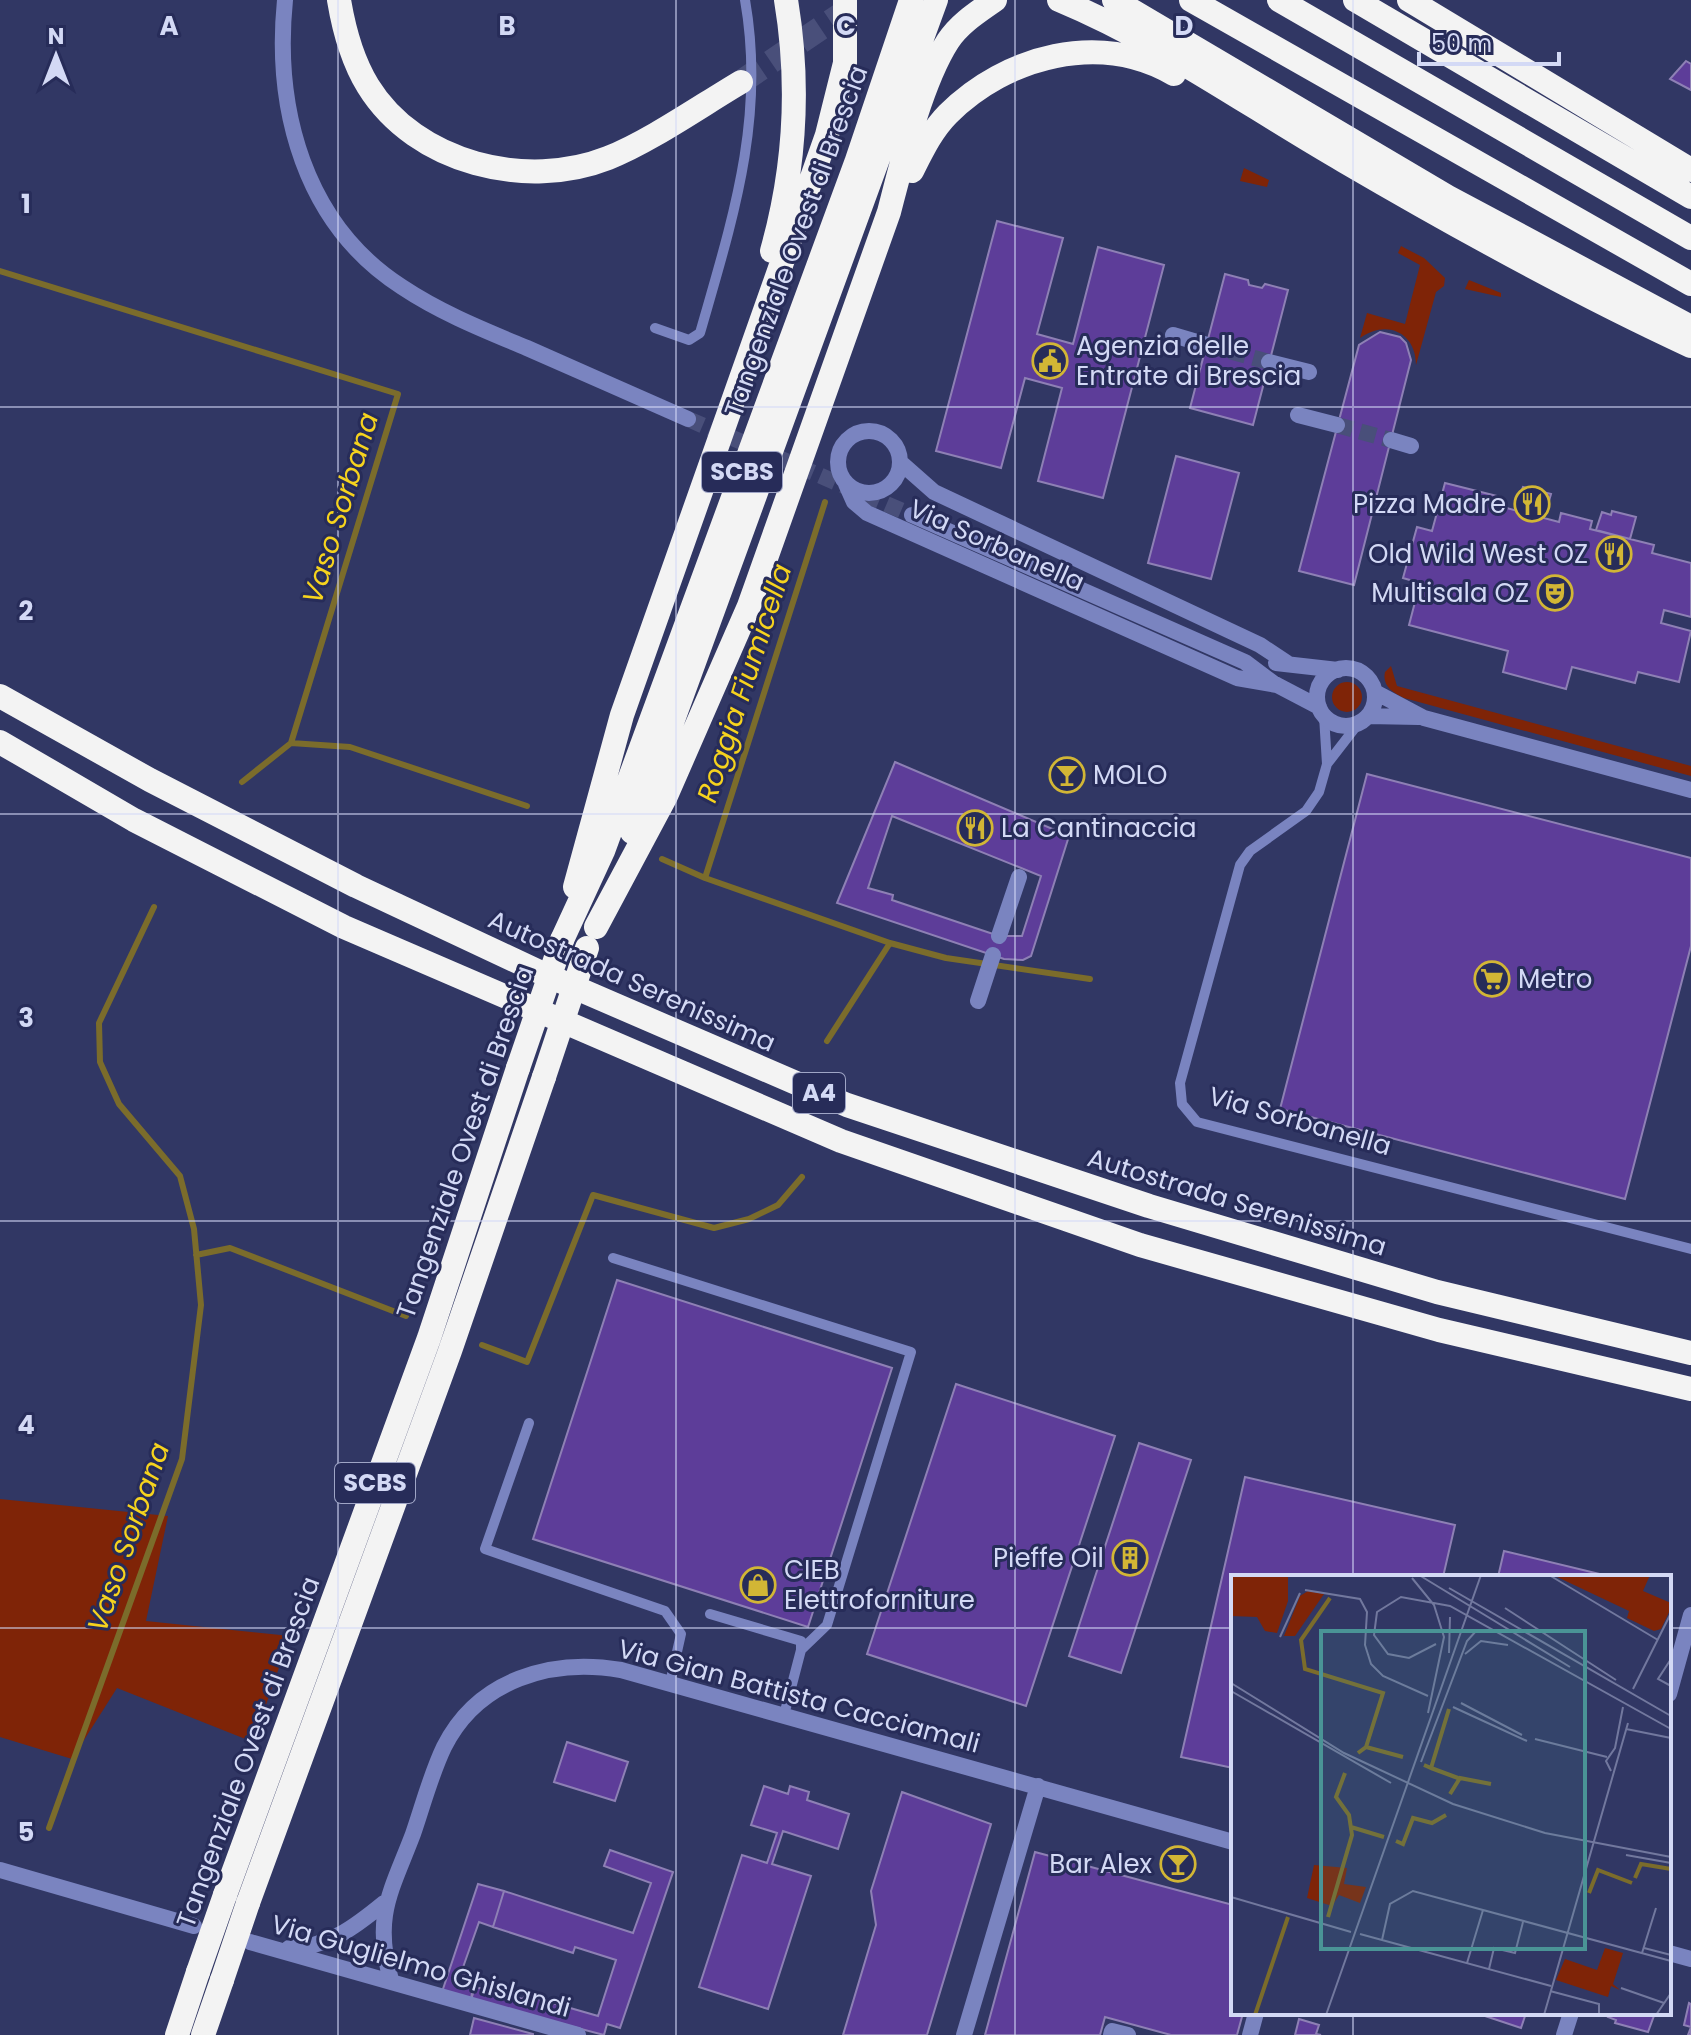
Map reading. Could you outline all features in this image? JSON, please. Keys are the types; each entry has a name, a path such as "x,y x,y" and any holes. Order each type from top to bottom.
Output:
{"highway":[{"path":"339,0 355,60 379,99 429,144 464,161 495,168 566,170 609,158 741,82"},
{"path":"689,527 703,454 769,264 790,162 795,105 792,39 786,0"},
{"name":"Tangenziale Ovest di Brescia","path":"203,2035 222,1980 236,1899 562,940 603,851 856,163 911,0"},
{"name":"Tangenziale Ovest di Brescia","path":"177,2035 198,1972 236,1899 450,1351 592,937 936,0"},
{"path":"592,937 666,796 749,606 889,212 901,165 936,64 949,39 969,17 995,0"},
{"path":"1059,0 1150,44 1344,162 1610,309 1691,346"},
{"path":"1191,0 1691,284"},
{"path":"1279,0 1691,238"},
{"path":"1355,0 1691,197"},
{"path":"1409,0 1691,170"},
{"path":"562,940 622,715 827,135 845,63 854,1"},
{"path":"1121,4 1448,197 1691,327"},
{"path":"889,212 927,142 946,116 998,75 1030,61 1062,54 1101,53 1137,58 1167,70 1305,150 1344,162"},
{"name":"Autostrada Serenissima","path":"0,696 150,780 356,886 546,975 847,1105 1149,1206 1437,1292 1691,1353"},
{"name":"A4","path":"0,742 134,820 344,927 841,1141 1155,1249 1439,1330 1691,1389"}],"street":[{"path":"285,0 282,71 290,127 305,172 318,197 354,245 400,286 447,313 688,419"},
{"path":"1173,335 1207,345"},
{"path":"1269,362 1309,372"},
{"path":"1298,415 1337,425"},
{"path":"900,462 898,474 881,491 856,491 839,474 839,450 856,433 869,430 891,440 900,462 934,492 1260,645 1287,663"},
{"path":"1391,440 1411,446"},
{"name":"Via Sorbanella","path":"846,484 854,502 867,513 1237,678 1277,685 1321,711"},
{"path":"912,515 1245,662 1277,685"},
{"path":"1245,662 1287,663 1360,672 1370,680 1375,692 1374,705 1363,720"},
{"path":"1338,670 1321,684 1321,711 1346,726 1363,720 1424,718"},
{"path":"1375,692 1424,718 1691,790"},
{"path":"999,936 1019,877"},
{"path":"978,1001 993,955"},
{"path":"1671,1687 1691,1615"},
{"name":"Via Gian Battista Cacciamali","path":"391,1980 381,1947 384,1903 444,1746 469,1712 495,1691 527,1673 564,1665 621,1670 1231,1841"},
{"path":"964,2035 1038,1786"},
{"path":"0,1870 194,1926"},
{"path":"272,1948 308,1948 336,1938 384,1903"},
{"name":"Via Guglielmo Ghislandi","path":"250,1942 578,2035"},
{"path":"1671,1954 1691,1959"},
{"path":"1250,2035 1255,2015"},
{"path":"1564,2035 1570,2015"},
{"path":"1111,2035 1112,2031 1128,2035"}],"lane":[{"path":"655,328 689,340 700,333 731,225 742,184 754,100 745,0"},
{"name":"Via Sorbanella","path":"1321,711 1327,764 1319,792 1306,811 1250,851 1240,865 1180,1083 1182,1104 1197,1122 1691,1249"},
{"name":"Via Sorbanella","path":"1327,764 1363,720"},
{"path":"613,1258 911,1352 827,1625 801,1650"},
{"path":"529,1423 485,1549 665,1611 681,1634 670,1683"},
{"path":"710,1614 801,1641 784,1715"}],"shaded area":[{"path":"1244,168 1269,180 1267,187 1240,181"},
{"path":"1401,246 1424,258 1445,278 1444,286 1436,292 1416,365 1411,344 1398,332 1380,330 1360,338 1367,313 1405,324 1420,265 1398,253"},
{"path":"1469,280 1501,293 1501,297 1465,289"},
{"path":"1391,666 1397,686 1691,766 1691,776 1404,698 1392,691 1385,681 1385,672"},
{"path":"1347,682 1358,686 1362,697 1358,708 1347,712 1336,708 1332,697 1336,686"},
{"path":"0,1499 168,1516 146,1621 290,1636 253,1742 117,1688 72,1759 0,1737"}],"building":[{"path":"1686,61 1691,64 1691,90 1670,79"},
{"name":"Agenzia delle Entrate di Brescia","path":"997,221 1063,238 1037,334 1073,344 1098,247 1164,265 1103,498 1038,481 1062,388 1025,378 1001,468 936,451"},
{"path":"1225,274 1248,280 1249,285 1262,288 1265,284 1288,290 1253,425 1190,408"},
{"path":"1380,332 1400,337 1406,343 1411,360 1354,585 1299,571 1359,345"},
{"path":"1176,456 1239,473 1211,579 1148,563"},
{"path":"1445,483 1501,497 1499,506 1559,522 1561,513 1592,521 1590,529 1654,545 1652,553 1691,563 1691,617 1664,610 1661,623 1691,631 1679,682 1638,672 1635,683 1572,667 1566,689 1503,672 1508,651 1409,625 1420,583 1403,578 1417,527 1432,531"},
{"path":"1523,487 1551,494 1544,518 1516,510"},
{"path":"1612,511 1636,517 1630,539 1596,530 1602,512 1611,515"},
{"path":"895,762 1069,836 1031,956 1023,960 1004,959 837,903","holes":["892,816 1041,876 1022,936 999,936 892,900 893,895 868,888"]},
{"path":"1367,774 1691,858 1691,946 1625,1199 1280,1109"},
{"path":"617,1280 892,1368 808,1627 533,1539"},
{"path":"956,1384 1115,1436 1026,1706 867,1654"},
{"name":"Pieffe Oil","path":"1139,1443 1191,1460 1121,1673 1069,1656"},
{"path":"1245,1477 1455,1525 1443,1575 1231,1575 1231,1768 1181,1757"},
{"path":"1504,1551 1604,1575 1498,1575"},
{"path":"567,1742 628,1762 615,1801 554,1782"},
{"path":"764,1786 788,1794 790,1786 809,1792 807,1800 849,1814 838,1849 783,1831 772,1864 811,1876 768,2009 699,1987 742,1855 767,1863 777,1833 751,1825"},
{"path":"902,1792 991,1824 927,2035 843,2035 876,1925 871,1891"},
{"path":"610,1850 673,1872 620,2028 607,2024 604,2035 471,2000 475,1987 523,1999 525,1995 598,2016 616,1960 575,1947 573,1953 493,1927 504,1891 633,1933 651,1883 604,1866"},
{"path":"1035,1852 1231,1904 1231,2015 1242,2015 1237,2035 1171,2035 1105,2017 1100,2035 985,2035"},
{"path":"478,1884 504,1891 493,1927 479,1922 461,1973 474,1977 471,2000 442,1992"},
{"path":"1691,2004 1691,2027 1684,2025"},
{"path":"1482,2015 1525,2015 1521,2028"},
{"path":"1654,2015 1648,2032 1615,2023 1616,2020 1608,2017"},
{"path":"474,2018 533,2034 533,2035 470,2035"},
{"path":"1299,2019 1319,2025 1316,2034 1321,2035 1295,2035"}],"waterway":[{"name":"Vaso Sorbana","path":"0,271 398,394 291,743 242,782"},
{"name":"Roggia Fiumicella","path":"662,859 705,878 825,502"},
{"name":"Roggia Fiumicella","path":"291,743 350,747 527,806"},
{"name":"Roggia Fiumicella","path":"705,878 890,943"},
{"name":"Vaso Sorbana","path":"49,1828 182,1459 201,1305 194,1229 180,1176 119,1104 100,1062 99,1023 154,907"},
{"name":"Roggia Fiumicella","path":"827,1041 890,943 946,958 1090,979"},
{"name":"Roggia Fiumicella","path":"482,1345 527,1362 593,1195 714,1228 749,1219 778,1205 802,1177"},
{"name":"Roggia Fiumicella","path":"196,1255 230,1248 406,1316"}],"tunnel":[{"path":"741,82 858,3"},
{"path":"1207,345 1269,362"},
{"path":"688,419 912,515"},
{"path":"1337,425 1391,440"}],"place":[{"name":"Agenzia delle Entrate di Brescia","path":"1050,361"},
{"name":"Pizza Madre","path":"1532,504"},
{"name":"Old Wild West OZ","path":"1614,554"},
{"name":"Multisala OZ","path":"1555,593"},
{"name":"MOLO","path":"1067,775"},
{"name":"La Cantinaccia","path":"975,828"},
{"name":"Metro","path":"1492,979"},
{"name":"Pieffe Oil","path":"1130,1558"},
{"name":"CIEB Elettroforniture","path":"758,1585"},
{"name":"Bar Alex","path":"1178,1864"}]}
